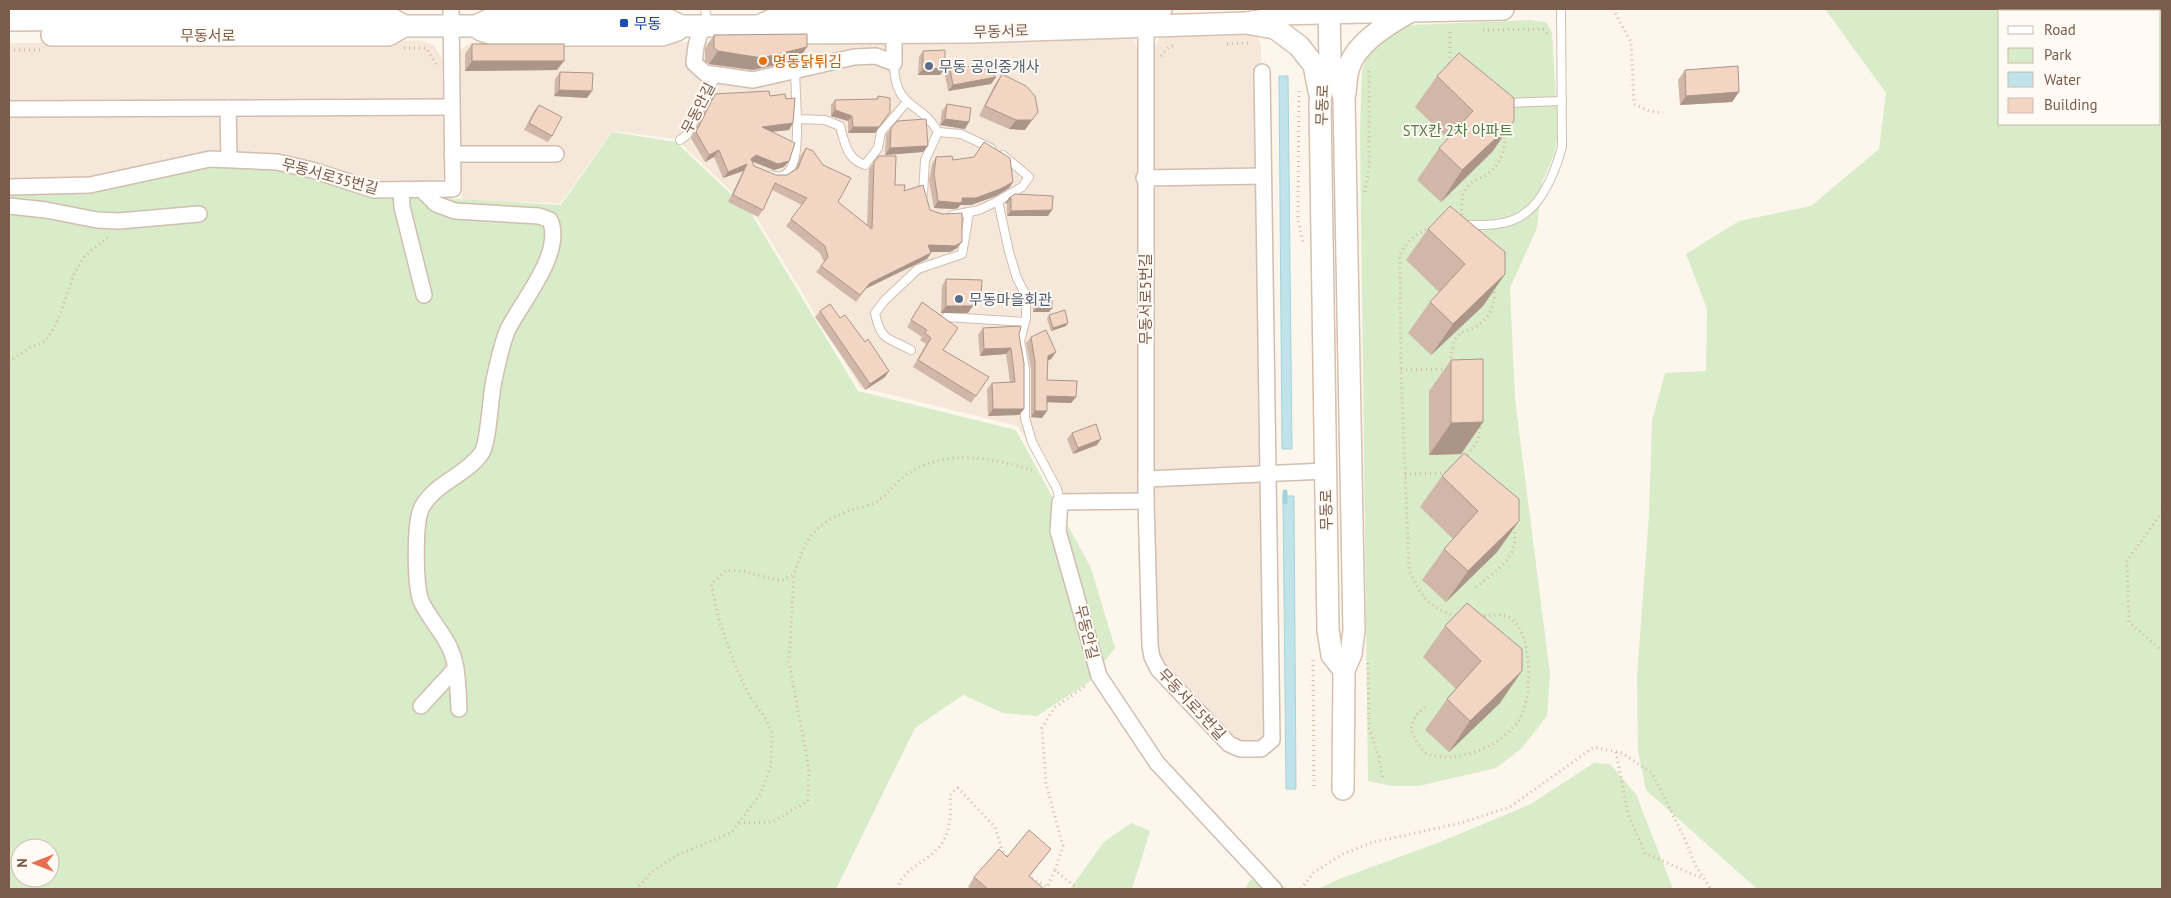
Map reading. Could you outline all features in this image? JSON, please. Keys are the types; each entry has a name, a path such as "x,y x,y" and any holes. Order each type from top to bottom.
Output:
{"main road":[{"name":"무동서로","path":"9,34 388,35 404,26 451,17 489,33 506,35 662,35 670,34 699,22 758,26 778,33 894,32 1146,17 1161,9"},
{"path":"1246,23 1266,20 1272,11 1502,9"},
{"path":"1329,10 1330,62"},
{"path":"1344,98 1348,68 1358,52 1385,26 1409,10"},
{"name":"무동서로","path":"758,26 778,17 1004,11 1246,23"},
{"name":"무동서로","path":"9,20 388,17 404,26"},
{"path":"1246,23 1275,28 1299,46 1314,65 1320,102"},
{"name":"무동로","path":"1343,788 1344,670 1351,654 1354,630 1344,98 1337,72 1330,62 1324,71 1320,102 1328,630 1332,655 1344,670"}],"street":[{"name":"무동서로35번길","path":"9,187 90,185 153,173 186,162 229,159 277,162 312,170 374,190 453,189 451,17"},
{"name":"무동서로5번길","path":"1146,17 1144,178 1146,501 1152,657 1158,669 1229,744 1240,748 1261,748 1272,740 1262,72"},
{"name":"무동안길","path":"699,22 694,63 706,73 753,80 861,57 876,56 894,63"},
{"path":"894,32 894,63"},
{"path":"9,109 452,107"},
{"path":"228,108 229,159"},
{"path":"452,154 556,154"},
{"path":"1144,178 1263,176"},
{"path":"401,190 402,207 424,295"},
{"path":"422,190 436,204 455,211 539,216 550,220 554,229 552,252 502,346 490,397 486,441 481,454 465,469 434,492 422,508 418,520 418,591 422,602 449,645 456,668 459,709"},
{"path":"9,206 46,210 97,220 120,221 199,214"},
{"path":"1146,479 1326,471"},
{"path":"1060,502 1146,501"},
{"name":"무동안길","path":"1060,502 1058,531 1099,676 1157,763 1274,889"},
{"path":"421,706 456,668"}],"lane":[{"path":"1447,226 1490,225 1513,221 1534,206 1557,164 1562,147 1561,9"},
{"path":"894,63 894,78 900,95 931,119 938,132"},
{"path":"759,170 774,176 785,174 793,165 798,147 794,71"},
{"name":"무동안길","path":"680,140 687,135 698,114 714,74"},
{"path":"1495,103 1562,101"},
{"path":"797,119 825,120 840,126 848,152 855,162 865,165 878,148 881,132 907,102"},
{"path":"938,132 961,134 993,149 1010,159 1029,177 1022,187 998,201 969,213 944,216"},
{"path":"926,205 922,191 926,160 938,132"},
{"name":"무동안길","path":"998,201 1009,252 1017,278 1026,296 1025,322 1020,341 1025,369 1025,418 1032,442 1050,475 1060,502"},
{"path":"910,350 887,339 878,329 875,313 885,300 918,269 962,254 969,213"},
{"path":"946,317 1025,322"}],"path":[{"path":"1613,9 1631,42 1634,104 1649,111 1663,113"},
{"path":"1481,30 1543,29 1547,31 1551,43"},
{"path":"1450,32 1450,70"},
{"path":"1364,198 1368,168 1369,68"},
{"path":"1461,225 1464,192 1474,181 1489,172 1503,152 1506,139 1502,121"},
{"path":"9,362 29,348 46,341 57,322 75,272 85,256 110,235 120,221"},
{"path":"1447,226 1420,232 1407,243 1400,254 1401,370 1408,569 1418,590 1430,604 1444,613 1459,617"},
{"path":"1401,370 1451,369 1450,355 1454,341 1461,332 1480,326 1494,305 1495,292 1492,282"},
{"path":"1464,461 1478,440 1480,417"},
{"path":"738,823 772,822 808,801 810,769 789,662 794,574 802,552 817,527 846,511 876,503 907,474 928,463 959,458 996,459 1050,475"},
{"path":"1405,474 1455,473"},
{"path":"2162,512 2126,561 2129,622 2162,651"},
{"path":"1476,587 1496,572 1511,556 1516,534 1512,521"},
{"path":"639,888 652,872 677,855 731,833 761,793 771,765 772,732 764,716 750,697 735,665 718,620 711,584 727,570 746,572 781,581 794,574"},
{"path":"1424,706 1415,716 1411,729 1418,745 1430,755 1462,755 1486,746 1505,735 1514,726 1526,707 1528,655 1527,645 1520,630 1511,618 1502,615 1468,616"},
{"path":"1518,653 1528,655"},
{"path":"1368,658 1369,728 1379,757 1383,780"},
{"path":"1024,873 1047,887 1063,846 1046,783 1042,728 1054,708 1099,676"},
{"path":"1301,889 1313,873 1343,854 1370,843 1461,823 1510,807 1594,747 1622,753 1652,773 1684,838 1695,866 1711,889"},
{"path":"1616,752 1628,814 1645,853 1704,879"},
{"path":"897,889 906,873 941,845 948,829 950,795 958,788 995,827 1002,850 1011,862"},
{"path":"1055,870 1078,889"}],"shaded area":[{"path":"1127,32 1134,39 1138,50 1139,495 1065,495 1017,426 860,387 753,212 676,139 612,131 561,203 462,201 458,54 466,45 477,43 718,42"},
{"path":"1168,35 1249,35 1257,37 1261,45 1268,737 1260,744 1232,742 1156,660 1151,51 1160,38"},
{"path":"419,40 434,45 442,59 445,168 443,179 432,184 90,181 9,184 9,43 263,41 305,47"}],"green space":[{"path":"1825,9 2162,9 2162,889 1757,889 1646,790 1638,752 1637,676 1649,514 1652,421 1665,373 1706,371 1707,309 1686,254 1739,221 1811,206 1879,149 1886,93"},
{"name":"STX칸 2차 아파트","path":"1530,20 1546,22 1552,32 1558,134 1554,155 1542,182 1537,228 1510,288 1515,399 1550,674 1547,716 1522,748 1496,768 1419,786 1392,786 1368,781 1360,134 1362,70 1371,47 1390,32 1410,25"},
{"path":"612,132 676,142 751,213 858,391 1016,430 1091,568 1115,648 1088,683 1037,716 1003,713 963,695 915,728 836,889 9,889 9,193 120,187 193,168 224,164 267,166 420,197 561,205"},
{"path":"1594,763 1610,764 1636,794 1673,889 1318,889 1339,879 1440,842 1529,805"},
{"path":"1131,823 1150,831 1132,889 1070,889 1104,842"},
{"path":"1250,880 1276,882 1289,889 1245,889"}],"water":[{"path":"1279,76 1288,76 1292,449 1282,449"},
{"path":"1283,496 1294,496 1296,789 1286,789"}],"building":[{"path":"807,34 807,47 762,58 718,51 714,48 714,35"},
{"path":"472,44 564,44 564,61 472,61"},
{"path":"945,50 945,68 923,69 923,51"},
{"path":"1459,53 1514,98 1514,121 1462,170 1439,148 1473,111 1437,76"},
{"path":"979,65 996,77 953,85 950,69"},
{"path":"1738,66 1739,92 1686,96 1685,70"},
{"path":"560,72 593,73 592,91 559,90"},
{"path":"1002,74 1026,86 1035,96 1038,112 1032,120 1016,120 985,106"},
{"path":"769,91 770,96 785,94 786,99 795,98 793,123 762,127 795,143 789,161 778,164 756,155 751,159 754,166 776,175 787,175 798,168 806,148 813,151 823,165 851,178 838,202 872,229 874,162 879,156 896,156 895,185 905,185 904,191 923,185 930,210 942,214 962,213 962,242 955,246 928,245 931,253 870,283 860,295 821,266 828,257 825,246 791,219 807,198 775,183 763,210 733,195 747,164 728,172 719,150 709,155 696,132 715,94"},
{"path":"878,96 890,98 890,112 879,127 853,127 852,116 835,110 835,100 878,99"},
{"path":"947,104 971,108 969,122 945,119"},
{"path":"539,105 562,117 552,136 529,123"},
{"path":"926,119 928,146 890,148 891,128 897,121"},
{"path":"984,142 1010,158 1013,182 976,198 962,198 962,202 959,203 938,201 934,174 936,157 952,156 953,160 974,157"},
{"path":"1015,194 1053,196 1052,210 1011,211 1011,198 1009,198"},
{"path":"1450,206 1505,252 1505,274 1453,324 1430,302 1465,264 1428,229"},
{"name":"무동마을회관","path":"946,279 982,280 981,294 973,306 946,306"},
{"path":"1036,296 1052,296 1052,308 1036,308"},
{"path":"922,302 958,328 943,350 989,377 976,396 918,360 931,338 925,333 927,330 911,320"},
{"path":"830,304 840,318 845,315 865,342 868,339 889,371 870,384 820,311"},
{"path":"1065,310 1068,323 1053,328 1049,315"},
{"path":"1021,326 1019,335 1024,363 1024,409 993,409 992,383 1015,382 1011,348 984,349 983,328"},
{"path":"1046,330 1056,352 1048,356 1047,380 1077,381 1076,397 1047,396 1047,411 1035,411 1035,362 1031,337"},
{"path":"1483,359 1483,422 1451,423 1451,360"},
{"path":"1096,424 1101,439 1078,448 1072,433"},
{"path":"1464,453 1519,499 1519,521 1468,571 1444,549 1478,511 1442,476"},
{"path":"1467,603 1522,649 1522,671 1470,721 1447,699 1481,661 1445,626"},
{"path":"1029,830 1051,849 1029,876 1044,889 988,889 974,877 999,849 1007,857"}],"waterway":[{"path":"1285,492 1285,502"}],"place":[{"name":"무동","path":"624,23"},
{"name":"명동닭튀김","path":"763,61"},
{"name":"무동 공인중개사","path":"929,66"},
{"name":"무동마을회관","path":"959,299"}]}
